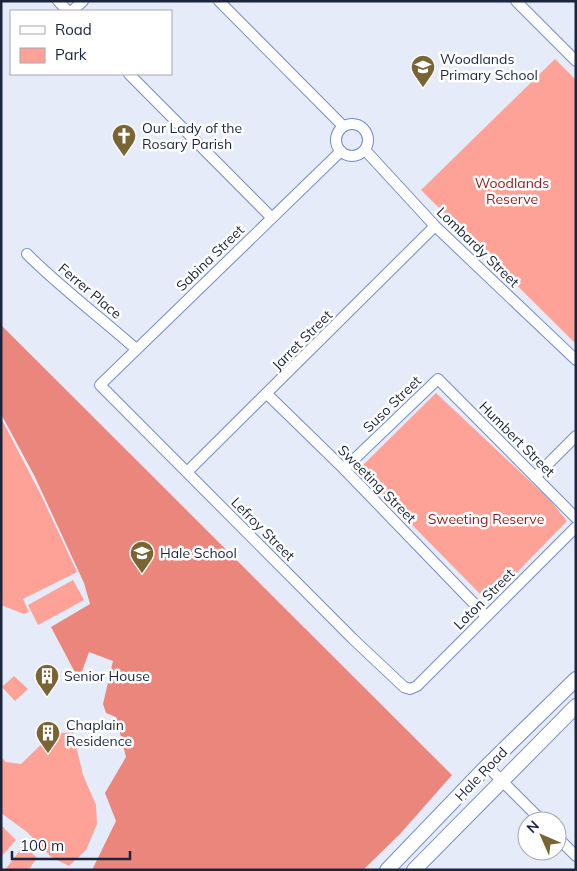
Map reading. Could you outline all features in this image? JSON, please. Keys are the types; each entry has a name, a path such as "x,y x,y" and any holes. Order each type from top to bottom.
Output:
{"main road":[{"name":"Hale Road","path":"387,870 487,766 576,680"},
{"name":"Hale Road","path":"414,870 576,706"}],"street":[{"path":"58,1 67,10"},
{"path":"73,10 83,1"},
{"path":"219,1 343,126"},
{"path":"516,1 575,58"},
{"path":"130,75 272,218"},
{"path":"354,124 364,128 368,137 364,150 354,156 341,151 336,137 343,126 354,124"},
{"name":"Lombardy Street","path":"364,150 435,226 576,360"},
{"name":"Sabina Street","path":"100,385 341,151"},
{"name":"Jarret Street","path":"187,472 435,226"},
{"name":"Ferrer Place","path":"27,254 53,280 84,303 136,349"},
{"name":"Suso Street","path":"344,469 438,378"},
{"name":"Humbert Street","path":"438,378 576,518"},
{"name":"Lefroy Street","path":"100,385 353,639 404,686 410,689"},
{"name":"Sweeting Street","path":"267,394 344,469 486,616"},
{"path":"535,477 576,436"},
{"name":"Loton Street","path":"410,689 417,686 576,527"},
{"path":"487,766 532,811"},
{"path":"567,847 576,856"}],"green space":[{"name":"Woodlands Reserve","path":"555,59 576,80 576,344 421,190"},
{"name":"Sweeting Reserve","path":"436,393 550,500 567,521 488,602 358,470"},
{"path":"1,418 41,495 77,572 23,599 29,612 24,614 1,605"},
{"path":"73,580 84,600 38,625 28,605"},
{"path":"14,676 28,689 15,701 2,687"},
{"path":"73,732 83,775 96,805 97,824 86,850 69,866 51,857 27,832 1,813 1,757 6,762 21,764 52,734"},
{"path":"1,825 16,840 1,857"},
{"path":"24,845 37,858 28,870 5,870"}],"shaded area":[{"name":"Hale School","path":"1,325 452,775 400,834 363,870 92,870 116,821 105,793 126,757 116,717 106,713 103,704 113,661 89,652 79,680 51,627 90,604 84,583 35,477 1,414"}],"place":[{"name":"Woodlands Primary School","path":"423,88"},
{"name":"Our Lady of the Rosary Parish","path":"124,157"},
{"name":"Hale School","path":"142,574"},
{"name":"Senior House","path":"47,697"},
{"name":"Chaplain Residence","path":"48,754"}]}
